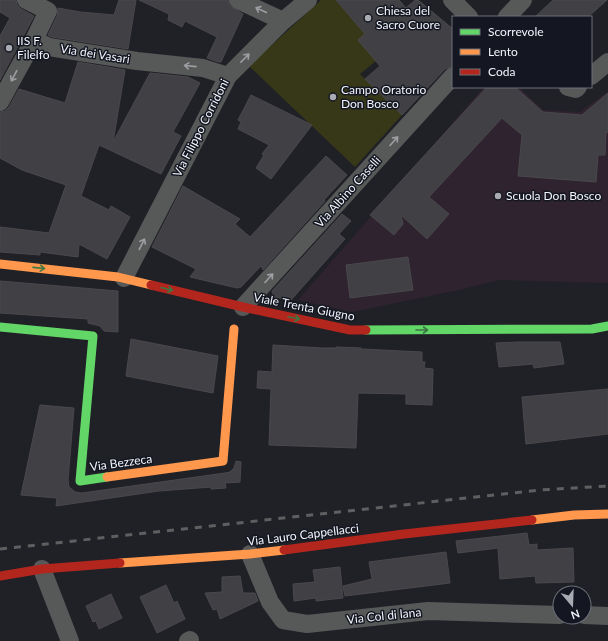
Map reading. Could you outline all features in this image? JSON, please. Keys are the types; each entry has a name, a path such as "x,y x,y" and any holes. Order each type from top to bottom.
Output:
{"street":[{"path":"0,102 48,11 26,0"},
{"path":"238,0 283,21"},
{"name":"Via Filippo Corridoni","path":"124,278 228,76 283,21 308,0"},
{"path":"452,0 468,16"},
{"path":"508,16 523,0"},
{"name":"Via dei Vasari","path":"34,40 49,47 136,61 204,68 228,76"},
{"path":"592,75 608,62"},
{"name":"Via Albino Caselli","path":"243,307 452,77"},
{"name":"Viale Trenta Giugno","path":"0,264 124,278 243,307 350,330 570,330 592,329 608,326"},
{"name":"Via Bezzeca","path":"0,327 93,336 80,481 223,461 234,329"},
{"name":"Via Lauro Cappellacci","path":"0,576 42,569 250,554 412,533 574,515 608,514"},
{"name":"Via Col di lana","path":"250,554 270,602 283,620 307,624 428,611 552,615"},
{"path":"42,569 70,641"},
{"path":"592,615 608,616"}],"shaded area":[{"name":"Scuola Don Bosco","path":"483,88 520,88 543,110 580,112 608,91 608,283 499,280 352,312 298,300"}],"green space":[{"name":"Campo Oratorio Don Bosco","path":"321,0 336,0 365,34 376,61 360,74 402,115 355,167 249,66"}],"building":[{"name":"IIS F. Filelfo","path":"0,0 16,0 17,5 21,9 34,16 0,80 0,36 10,18 0,12"},
{"path":"119,0 136,0 128,49 52,37 48,35 57,16 58,8 80,12 114,15"},
{"path":"139,0 228,0 230,6 243,14 221,62 218,62 207,58 217,37 185,21 182,27 168,20 169,14"},
{"path":"336,0 399,0 406,8 415,0 418,0 452,28 452,66 445,69 402,115 365,79 380,66 358,40 365,34"},
{"path":"553,0 607,0 589,16 536,16"},
{"path":"78,62 125,70 113,142 150,73 188,77 200,83 173,132 181,136 161,174 99,145 81,196 109,210 111,206 130,217 107,259 79,244 78,257 40,252 40,255 0,252 0,227 49,233 66,185 22,170 0,158 0,112 5,111 9,107 19,89 65,103"},
{"path":"486,88 516,88 543,112 582,115 608,93 608,132 606,133 605,155 598,155 596,182 518,176 522,135 502,118 429,197 449,214 427,239 401,215 403,224 394,235 370,215"},
{"path":"251,95 312,125 271,179 256,168 264,155 262,154 269,145 238,129 241,122 238,120"},
{"path":"326,156 347,175 263,270 261,266 241,287 237,288 190,277 196,269 152,247 183,186 240,219 235,224 250,237"},
{"path":"342,214 351,221 339,234 345,239 291,300 274,297 272,291"},
{"path":"408,257 413,290 350,298 346,265"},
{"path":"0,281 118,291 118,332 104,331 100,326 88,323 88,319 0,313"},
{"path":"131,339 218,356 213,393 126,376"},
{"path":"560,342 564,364 534,368 533,364 499,367 496,343"},
{"path":"273,345 422,352 422,362 425,362 424,368 433,369 432,405 406,404 406,394 358,393 356,448 269,445 271,389 257,388 258,371 272,372"},
{"path":"608,389 608,434 526,444 522,397"},
{"path":"40,405 74,408 68,480 69,487 75,492 82,493 225,473 230,472 234,468 236,461 241,462 240,482 225,483 226,488 211,489 211,487 159,491 56,506 57,498 21,495"},
{"path":"527,533 529,545 537,544 537,550 573,548 574,582 536,583 535,576 500,579 498,548 458,553 456,541"},
{"path":"446,552 450,583 345,596 343,586 372,579 369,562"},
{"path":"340,567 343,598 316,601 316,598 294,601 293,584 315,582 313,570"},
{"path":"240,576 243,593 255,593 258,601 220,619 217,609 213,610 205,593 222,592 222,577"},
{"path":"166,585 174,603 177,601 185,619 157,633 140,597"},
{"path":"111,594 122,618 99,629 96,621 93,622 86,606"}],"railway":[{"path":"0,549 540,490 608,486"}],"traffic: fast":[{"path":"366,330 592,329 608,326"},
{"path":"0,327 93,336 80,481 107,477"}],"traffic: slow":[{"path":"0,264 118,277 151,285"},
{"path":"107,477 223,461 234,329"},
{"path":"532,520 574,515 608,514"},
{"path":"120,563 250,554 284,550"}],"traffic: jam":[{"path":"151,285 350,330 366,330"},
{"path":"284,550 404,534 532,520"},
{"path":"0,576 42,569 120,563"}],"place":[{"name":"Chiesa del Sacro Cuore","path":"368,18"},
{"name":"IIS F. Filelfo","path":"9,48"},
{"name":"Campo Oratorio Don Bosco","path":"333,97"},
{"name":"Scuola Don Bosco","path":"498,196"}]}
